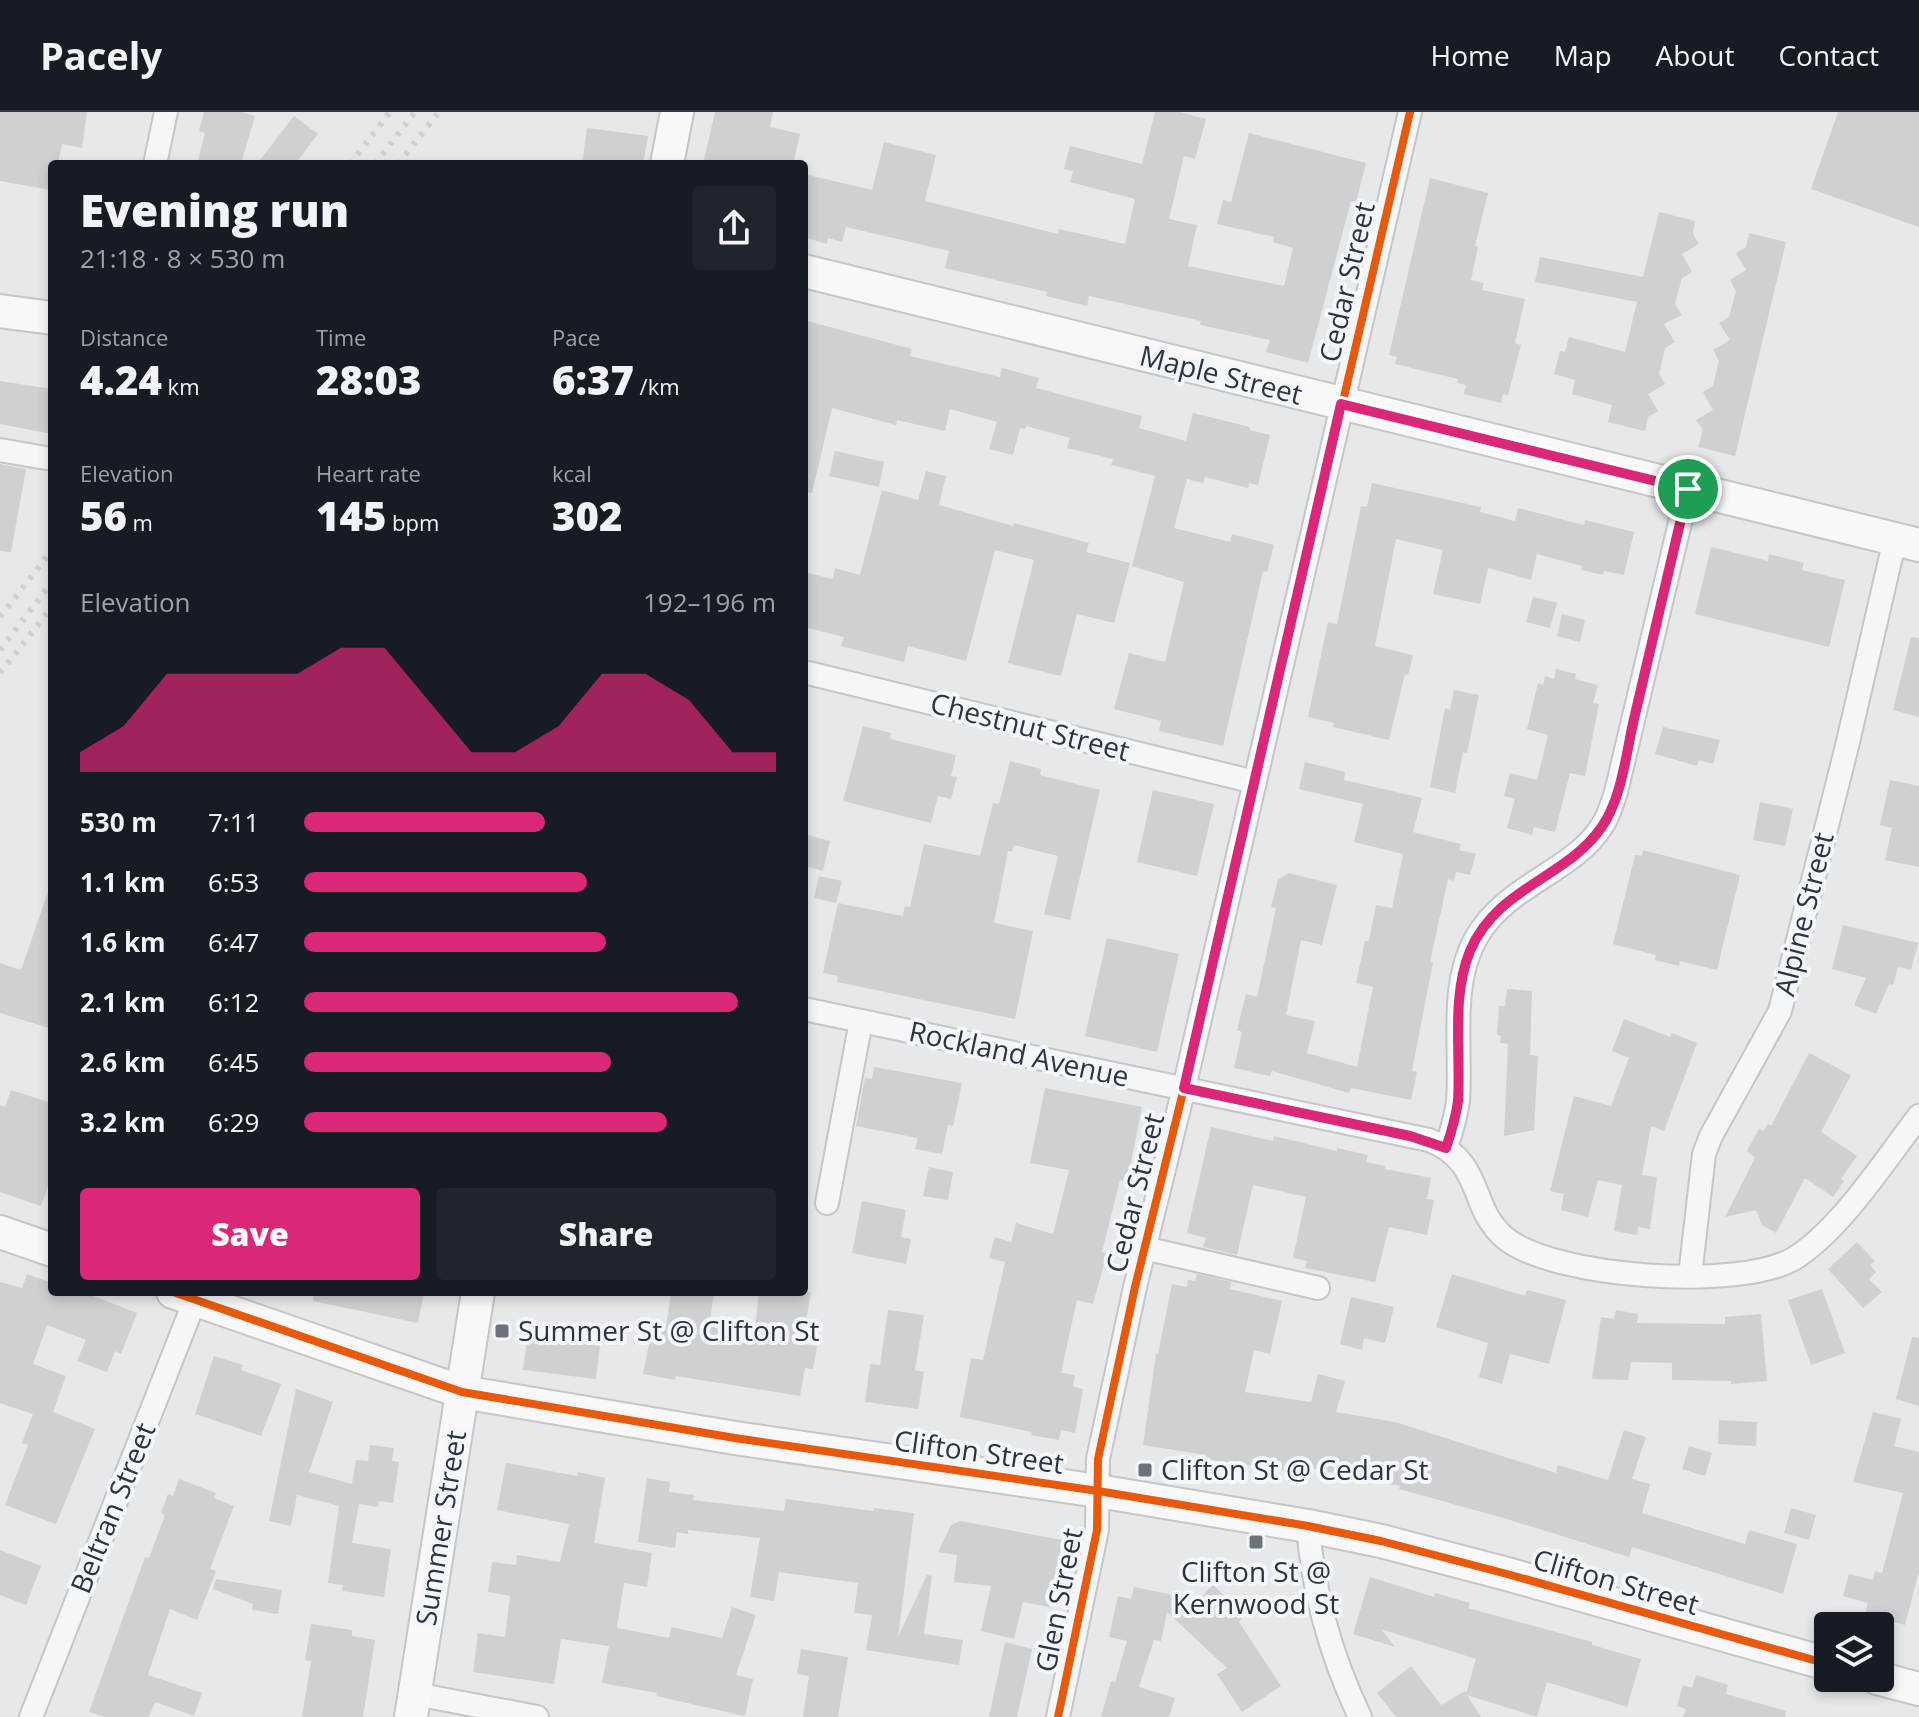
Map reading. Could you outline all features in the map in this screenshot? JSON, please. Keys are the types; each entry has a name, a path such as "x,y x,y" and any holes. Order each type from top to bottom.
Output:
{"street":[{"path":"156,160 166,112"},
{"path":"668,160 677,112"},
{"name":"Cedar Street","path":"1098,1491 1098,1459 1144,1248 1184,1088 1410,112"},
{"name":"Maple Street","path":"808,272 1907,542"},
{"path":"0,311 48,317"},
{"path":"0,450 46,458"},
{"path":"1688,489 1619,781 1607,818 1596,835 1564,862 1502,906 1481,931 1469,955 1459,1007 1458,1100 1446,1148 1459,1158 1469,1172 1494,1227 1524,1250 1545,1258 1632,1274 1690,1276 1747,1273 1793,1259 1833,1225 1919,1116"},
{"name":"Alpine Street","path":"1690,1276 1704,1154 1780,1011 1847,746 1907,542"},
{"name":"Chestnut Street","path":"808,673 1255,782"},
{"name":"Rockland Avenue","path":"808,1010 1410,1136 1446,1148"},
{"path":"827,1203 861,1021"},
{"path":"0,1232 48,1249"},
{"path":"1144,1248 1318,1288"},
{"name":"Clifton Street","path":"184,1296 462,1392 735,1438 1098,1491 1308,1526 1381,1541 1507,1574 1814,1660"},
{"name":"Beltran Street","path":"31,1717 184,1296"},
{"name":"Summer Street","path":"413,1706 477,1296"},
{"name":"Glen Street","path":"1058,1717 1097,1530 1098,1491"},
{"path":"1308,1526 1317,1595 1360,1717"},
{"path":"1894,1682 1919,1689"},
{"path":"413,1706 537,1717"}],"building":[{"path":"0,112 87,112 82,148 62,144 59,160 48,160 48,189 0,181"},
{"path":"204,112 241,112 255,116 242,160 198,160 205,133 199,131"},
{"path":"715,112 773,112 770,127 800,134 794,160 704,160"},
{"path":"1155,112 1180,112 1206,119 1195,159 1184,156 1169,219 1197,225 1188,266 1284,286 1293,248 1273,242 1274,237 1217,224 1223,200 1231,202 1249,133 1366,163 1356,202 1351,201 1308,363 1266,352 1270,340 1200,325 1201,321 1089,296 1087,306 1046,296 1047,292 945,268 949,251 846,227 842,242 828,238 827,244 808,238 808,175 872,190 884,142 936,155 925,201 1058,234 1059,229 1125,244 1135,199 1070,182 1073,171 1064,169 1070,146 1142,164"},
{"path":"1838,112 1919,112 1919,227 1811,189"},
{"path":"294,116 318,134 298,160 260,160"},
{"path":"587,128 648,136 644,160 583,160"},
{"path":"1430,178 1488,193 1475,246 1478,247 1471,280 1484,283 1482,290 1525,299 1515,343 1521,345 1508,395 1503,394 1501,403 1464,394 1466,385 1457,383 1458,379 1395,364 1397,357 1389,355"},
{"path":"1659,212 1695,221 1693,234 1699,244 1682,254 1692,272 1682,278 1675,304 1682,315 1664,324 1675,342 1665,348 1659,374 1665,384 1648,394 1658,411 1648,417 1645,431 1608,422 1612,405 1572,394 1575,380 1554,374 1560,351 1565,352 1569,337 1625,352 1637,302 1535,282 1540,257 1643,277"},
{"path":"1749,233 1786,242 1735,456 1698,447 1703,430 1696,420 1713,410 1703,392 1713,386 1719,361 1713,350 1730,340 1719,323 1729,317 1736,291 1730,280 1746,270 1736,253 1746,247"},
{"path":"808,321 912,349 910,356 1000,377 1002,368 1039,378 1036,388 1142,416 1139,428 1186,441 1193,413 1270,435 1258,485 1249,483 1248,488 1205,477 1203,483 1187,479 1174,528 1230,542 1232,534 1274,545 1267,572 1263,571 1223,746 1159,731 1161,721 1114,709 1129,653 1165,662 1184,582 1132,566 1155,476 1111,465 1113,459 1067,448 1070,438 1026,426 1025,429 1020,428 1013,455 989,449 997,422 950,409 945,431 897,420 896,425 832,408 812,493 808,492"},
{"path":"0,381 48,388 48,433 0,424"},
{"path":"835,451 884,462 879,487 829,476"},
{"path":"0,464 26,469 11,552 0,551"},
{"path":"926,471 946,476 939,505 1089,543 1086,552 1130,563 1114,623 1077,614 1061,676 1008,663 1034,560 995,550 966,661 908,646 904,662 841,646 844,637 808,628 808,573 833,579 835,568 860,575 882,490 918,500"},
{"path":"1372,483 1481,507 1480,512 1515,521 1518,508 1584,525 1585,520 1634,532 1624,575 1604,571 1603,575 1581,570 1582,566 1537,554 1531,580 1488,568 1480,604 1433,594 1443,550 1396,539 1375,646 1413,655 1408,675 1405,674 1389,740 1333,727 1334,723 1308,717 1328,622 1337,624 1361,506 1367,507"},
{"path":"1711,547 1768,561 1769,554 1804,563 1802,570 1845,580 1829,647 1695,614"},
{"path":"1533,597 1557,603 1550,628 1526,622"},
{"path":"1562,614 1585,620 1580,642 1557,636"},
{"path":"1911,637 1919,638 1919,717 1893,710"},
{"path":"1556,669 1576,674 1575,679 1598,685 1593,703 1599,704 1585,776 1570,773 1555,832 1534,827 1532,835 1507,828 1515,799 1504,796 1510,773 1537,780 1548,735 1527,729 1538,683 1543,685 1545,676 1554,679"},
{"path":"1454,690 1479,695 1455,793 1430,787 1445,708 1450,710"},
{"path":"863,726 891,733 890,739 956,755 951,776 957,777 951,799 938,796 931,823 843,801"},
{"path":"1663,727 1720,740 1713,764 1699,760 1697,766 1655,754"},
{"path":"1010,761 1041,769 1040,775 1100,790 1070,920 1044,914 1058,856 1014,845 1012,852 1008,851 994,923 1033,931 1015,1019 837,982 838,976 823,973 838,903 903,916 905,906 910,907 924,844 980,856 993,803 999,804"},
{"path":"1305,762 1345,772 1344,780 1422,798 1413,832 1461,844 1459,850 1476,854 1470,875 1456,872 1454,881 1448,879 1430,962 1433,962 1412,1071 1417,1072 1411,1100 1351,1088 1349,1093 1272,1071 1270,1076 1234,1068 1242,1032 1237,1030 1246,994 1257,997 1276,908 1271,907 1278,880 1289,873 1337,885 1322,945 1301,940 1286,1015 1315,1021 1307,1053 1357,1067 1373,987 1356,983 1365,941 1369,941 1376,905 1392,908 1403,854 1354,842 1363,804 1299,789"},
{"path":"1890,780 1919,786 1919,867 1885,860 1892,828 1880,825"},
{"path":"1153,790 1214,804 1197,876 1137,862"},
{"path":"1760,802 1793,809 1785,846 1753,840"},
{"path":"808,835 830,841 823,871 808,867"},
{"path":"1643,850 1740,875 1717,970 1680,961 1679,966 1655,960 1656,955 1613,944 1635,855 1642,856"},
{"path":"819,876 842,881 836,903 814,898"},
{"path":"48,892 48,1028 0,1013 0,963 21,970"},
{"path":"1843,925 1918,943 1911,970 1898,967 1893,985 1889,984 1876,1014 1854,1005 1866,978 1832,969"},
{"path":"1107,938 1179,954 1157,1052 1085,1036"},
{"path":"1507,989 1532,991 1530,1055 1538,1056 1534,1130 1504,1136 1508,1044 1500,1043 1501,1036 1497,1035 1499,1006 1505,1006"},
{"path":"1624,1019 1670,1037 1672,1033 1697,1043 1664,1131 1651,1126 1642,1175 1657,1177 1650,1229 1638,1227 1637,1235 1614,1231 1622,1185 1598,1180 1588,1217 1561,1210 1564,1194 1550,1191 1574,1096 1611,1106 1629,1058 1612,1051"},
{"path":"1809,1053 1851,1075 1821,1132 1857,1156 1833,1197 1805,1178 1776,1233 1762,1225 1756,1210 1725,1217 1755,1158 1747,1151 1759,1129 1763,1131 1768,1124 1771,1126"},
{"path":"874,1067 962,1083 953,1126 948,1125 942,1154 915,1149 918,1138 856,1126 865,1078 872,1079"},
{"path":"1045,1088 1142,1107 1127,1182 1120,1180 1102,1252 1107,1253 1093,1304 1077,1300 1061,1373 1075,1375 1073,1387 1083,1389 1075,1433 1061,1430 1059,1440 960,1417 971,1358 983,1360 1005,1262 989,1258 995,1237 1011,1242 1016,1223 1053,1234 1069,1170 1030,1163"},
{"path":"11,1090 48,1102 48,1186 41,1206 0,1192 0,1105 5,1107"},
{"path":"1211,1127 1273,1141 1274,1136 1368,1155 1366,1162 1385,1166 1385,1169 1431,1178 1427,1199 1434,1200 1427,1235 1389,1227 1375,1282 1305,1268 1307,1261 1293,1258 1306,1197 1253,1185 1237,1255 1203,1247 1206,1238 1187,1233"},
{"path":"929,1167 953,1172 948,1200 923,1196"},
{"path":"862,1201 906,1210 901,1237 911,1239 906,1264 852,1253"},
{"path":"1857,1242 1875,1261 1870,1265 1876,1272 1869,1279 1882,1292 1863,1308 1828,1269"},
{"path":"27,1274 48,1282 48,1296 93,1296 137,1313 121,1354 115,1351 107,1372 77,1361 86,1340 47,1325 33,1364 66,1376 53,1412 95,1429 56,1524 5,1505 28,1445 22,1443 33,1414 0,1403 0,1282 22,1288"},
{"path":"1197,1274 1231,1282 1230,1289 1282,1301 1270,1354 1254,1350 1245,1392 1311,1402 1318,1374 1345,1381 1336,1412 1395,1422 1556,1473 1558,1465 1608,1480 1624,1430 1646,1437 1632,1479 1650,1484 1642,1513 1745,1544 1749,1530 1797,1544 1783,1594 1632,1547 1629,1557 1399,1489 1400,1486 1289,1464 1288,1471 1205,1459 1206,1455 1143,1445 1156,1354 1172,1284 1187,1287 1188,1280 1195,1281"},
{"path":"1452,1274 1525,1296 1527,1290 1566,1300 1549,1364 1510,1354 1502,1384 1479,1377 1488,1343 1436,1327"},
{"path":"1822,1289 1845,1353 1811,1365 1788,1300"},
{"path":"811,1292 802,1344 817,1346 813,1369 805,1368 800,1396 676,1376 675,1380 643,1374 653,1324 666,1327 670,1296 713,1296 710,1321 755,1328 759,1296 808,1296"},
{"path":"314,1296 423,1296 418,1323 313,1301"},
{"path":"1351,1297 1394,1307 1385,1343 1364,1338 1362,1350 1340,1344"},
{"path":"888,1310 924,1315 915,1370 924,1372 918,1409 865,1402 870,1364 880,1365"},
{"path":"1616,1310 1638,1314 1637,1323 1725,1324 1725,1317 1761,1314 1767,1381 1731,1384 1731,1381 1672,1380 1672,1363 1631,1362 1628,1380 1592,1379 1601,1317 1614,1319"},
{"path":"529,1323 585,1331 583,1344 600,1346 596,1379 523,1370"},
{"path":"1912,1337 1919,1338 1919,1406 1896,1399"},
{"path":"214,1356 243,1365 241,1370 281,1384 261,1436 195,1414"},
{"path":"296,1389 333,1402 309,1472 352,1484 356,1460 368,1461 370,1445 394,1448 392,1461 399,1462 393,1503 379,1501 378,1507 359,1504 352,1543 391,1549 384,1597 342,1591 343,1585 328,1583 339,1506 297,1495 291,1526 269,1521"},
{"path":"1873,1412 1901,1419 1894,1446 1919,1452 1919,1571 1905,1625 1894,1622 1894,1612 1866,1612 1868,1603 1843,1596 1849,1574 1873,1580 1875,1571 1882,1573 1903,1493 1853,1482"},
{"path":"1719,1420 1757,1422 1756,1446 1718,1444"},
{"path":"1689,1446 1712,1453 1705,1476 1682,1469"},
{"path":"506,1463 605,1478 594,1543 652,1553 647,1587 624,1583 617,1628 669,1638 671,1627 722,1638 732,1607 756,1615 736,1675 753,1679 745,1716 656,1696 657,1693 602,1683 609,1646 561,1639 554,1684 473,1672 478,1633 505,1637 510,1596 488,1592 492,1562 516,1565 517,1555 560,1562 569,1524 497,1510"},
{"path":"647,1478 670,1482 669,1492 694,1495 693,1500 784,1511 786,1499 873,1511 874,1508 914,1513 898,1637 927,1575 932,1576 924,1634 963,1640 959,1665 866,1650 872,1615 854,1613 858,1583 779,1572 774,1601 750,1597 760,1538 688,1530 688,1534 677,1532 675,1548 638,1542"},
{"path":"179,1479 216,1493 214,1498 234,1506 210,1569 216,1571 197,1620 170,1609 148,1675 202,1693 194,1716 155,1702 149,1717 105,1717 89,1712 145,1557 149,1558 165,1515 161,1513 168,1494 173,1496"},
{"path":"1791,1508 1816,1515 1809,1540 1784,1533"},
{"path":"960,1521 1062,1540 1050,1607 1023,1602 1014,1639 981,1631 991,1586 954,1582 957,1555 938,1552 951,1525"},
{"path":"0,1550 41,1566 26,1605 0,1595"},
{"path":"1370,1577 1434,1597 1435,1593 1470,1603 1468,1608 1592,1642 1592,1645 1641,1659 1627,1707 1547,1682 1537,1717 1467,1695 1481,1717 1396,1717 1377,1693 1411,1666 1441,1705 1466,1693 1476,1659 1381,1629 1395,1647 1353,1634"},
{"path":"216,1579 282,1590 278,1614 252,1610 253,1604 213,1589"},
{"path":"1213,1585 1245,1615 1239,1622 1281,1686 1242,1712 1217,1674 1227,1668 1167,1612 1161,1641 1154,1640 1139,1687 1175,1698 1169,1717 1101,1717 1127,1641 1109,1637 1118,1596 1131,1599 1134,1587 1198,1600"},
{"path":"311,1624 352,1630 352,1636 375,1640 363,1717 302,1717 311,1661 305,1660"},
{"path":"1005,1642 1032,1649 1017,1717 989,1717"},
{"path":"801,1649 848,1657 838,1717 803,1717 809,1676 797,1674"},
{"path":"1696,1675 1728,1685 1726,1694 1786,1711 1785,1717 1683,1717 1686,1709 1677,1706 1683,1685 1692,1688"}],"railway":[{"path":"353,160 390,112"},
{"path":"378,160 415,112"},
{"path":"401,160 439,112"},
{"path":"0,617 48,555"},
{"path":"0,650 48,587"},
{"path":"0,673 48,612"}],"cycle path":[{"path":"1058,1717 1097,1530 1098,1459 1135,1287 1410,112"},
{"path":"185,1296 462,1392 735,1438 1098,1491 1308,1526 1381,1541 1507,1574 1814,1660"}],"place":[{"name":"Summer St @ Clifton St","path":"502,1331"},
{"name":"Clifton St @ Cedar St","path":"1145,1470"},
{"name":"Clifton St @ Kernwood St","path":"1256,1542"}],"route":[{"path":"1341,404 1688,489 1625,757 1607,818 1596,835 1564,862 1502,906 1481,931 1469,955 1459,1007 1457,1109 1446,1148 1429,1140 1184,1088 1341,404"}]}
